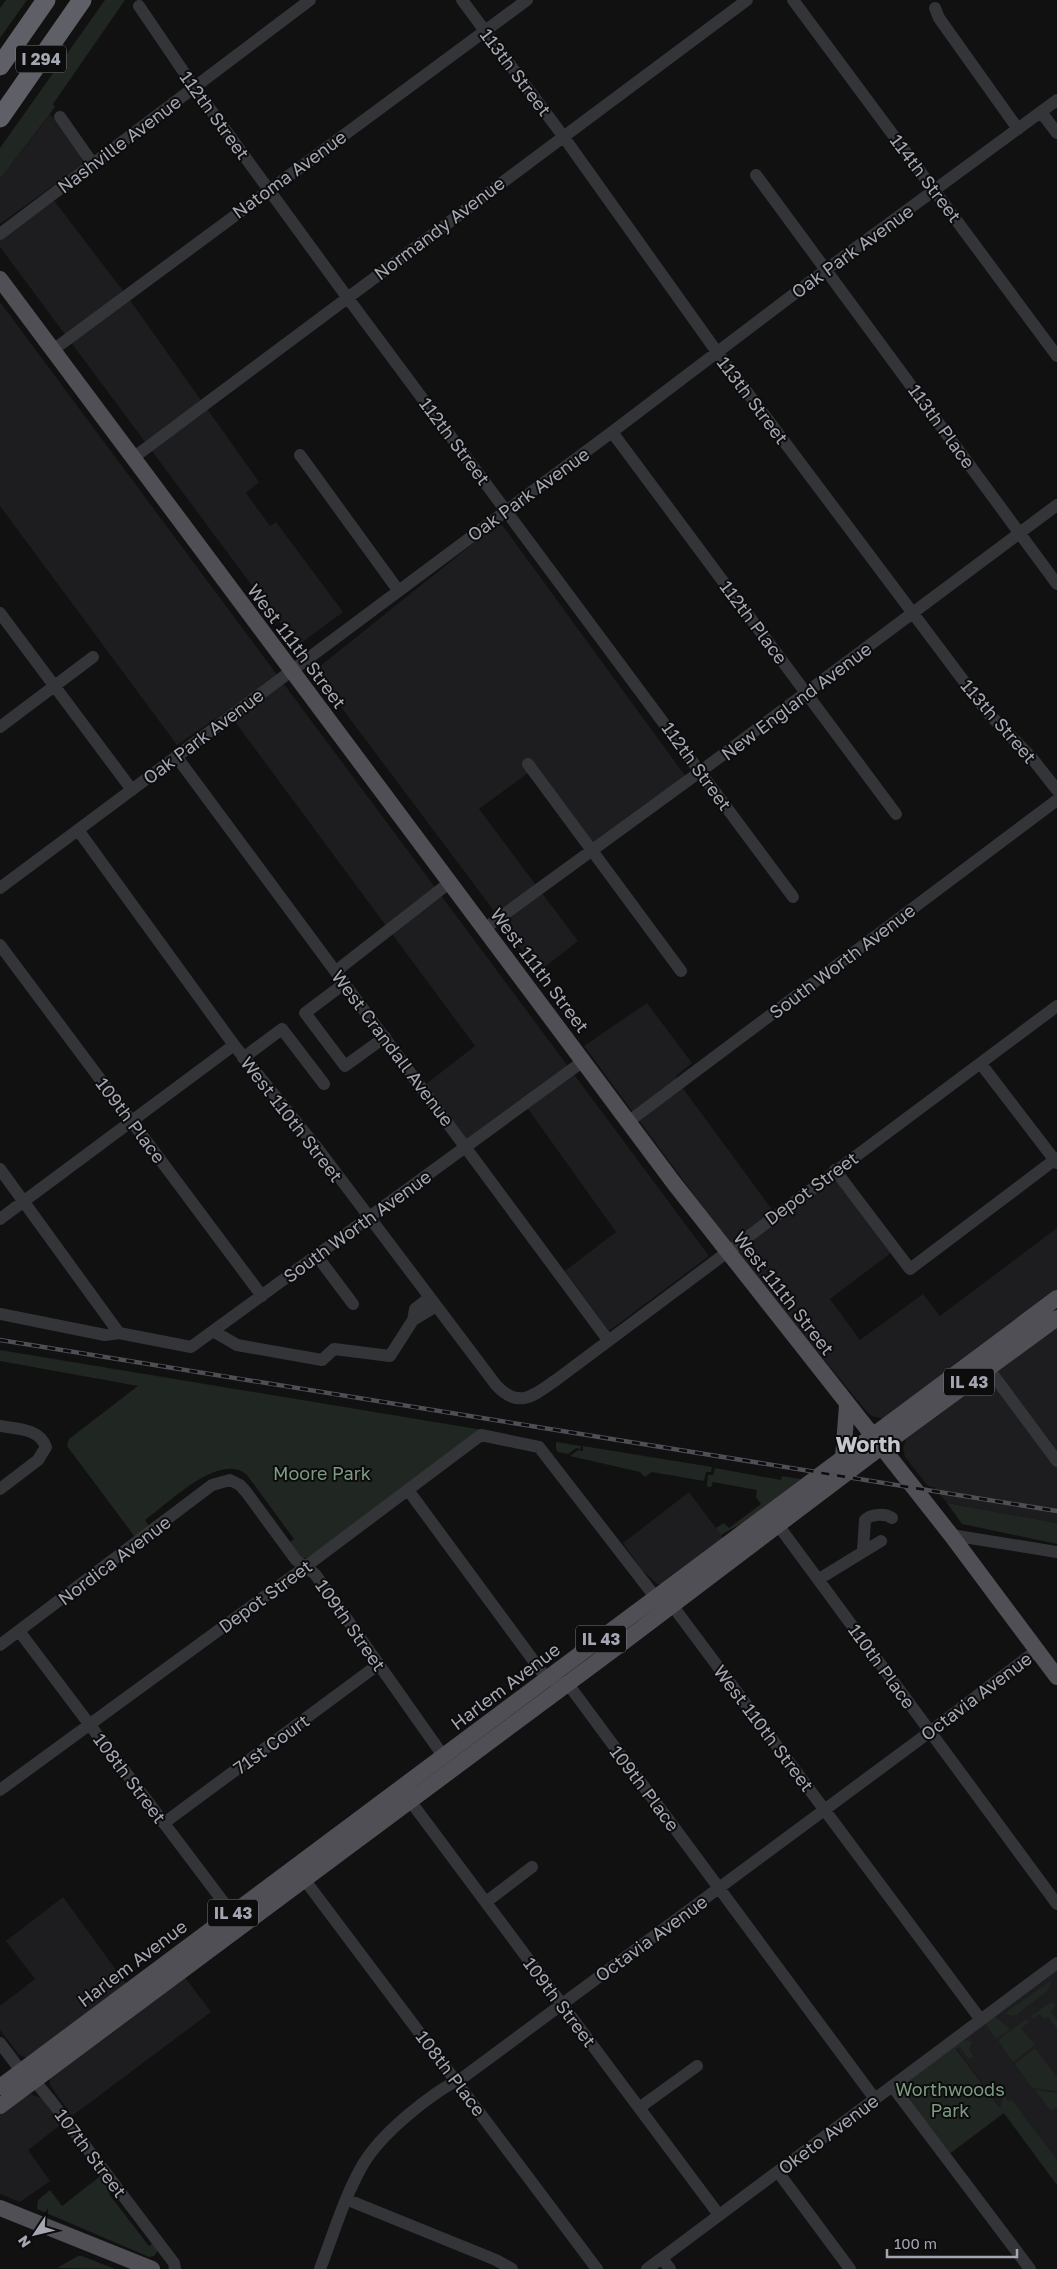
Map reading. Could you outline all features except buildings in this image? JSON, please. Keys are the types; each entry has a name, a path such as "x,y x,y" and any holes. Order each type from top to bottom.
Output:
{"highway":[{"name":"I 294","path":"0,66 46,0"},
{"name":"I 294","path":"0,118 82,0"}],"main road":[{"name":"West 111th Street","path":"0,280 725,1252 951,1536 1057,1677"},
{"name":"Harlem Avenue","path":"0,2106 28,2076 237,1919 405,1794 568,1684 778,1525 876,1442 984,1362 1057,1298"},
{"name":"Harlem Avenue","path":"984,1362 1057,1318"},
{"path":"842,1458 847,1405"},
{"name":"Harlem Avenue","path":"237,1919 304,1879 405,1794 444,1757 842,1458 876,1442"},
{"name":"Harlem Avenue","path":"0,2087 28,2076"},
{"path":"0,2208 152,2269"}],"street":[{"name":"113th Street","path":"462,0 563,136 718,352 913,614 987,712 1024,750 1057,790"},
{"name":"Natoma Avenue","path":"53,350 268,189 527,0"},
{"name":"Normandy Avenue","path":"133,458 747,0"},
{"name":"114th Street","path":"793,0 1057,356"},
{"name":"Nashville Avenue","path":"0,234 304,2"},
{"name":"112th Street","path":"139,6 194,87 347,297 793,897"},
{"path":"935,8 938,18 1018,129"},
{"name":"Oak Park Avenue","path":"0,888 506,509 612,432 826,269 1057,100"},
{"path":"1041,112 1057,133"},
{"path":"60,117 93,164"},
{"name":"113th Place","path":"756,175 1057,584"},
{"name":"112th Place","path":"612,432 896,814"},
{"path":"300,455 398,590"},
{"name":"New England Avenue","path":"484,929 701,771 1057,506"},
{"path":"0,613 132,790"},
{"path":"0,727 93,656"},
{"name":"West Crandall Avenue","path":"176,756 608,1340"},
{"path":"528,764 681,971"},
{"name":"South Worth Avenue","path":"628,1122 1057,800"},
{"name":"West 110th Street","path":"78,830 243,1058 313,1143 496,1385 506,1395 515,1398"},
{"path":"336,971 449,883"},
{"name":"109th Place","path":"0,945 262,1296"},
{"path":"345,984 305,1013 345,1066 385,1037"},
{"name":"Depot Street","path":"515,1398 532,1396 1057,1006"},
{"path":"243,1058 282,1029 324,1084"},
{"path":"0,1219 234,1045"},
{"name":"South Worth Avenue","path":"0,1314 105,1335 119,1333 192,1347 582,1062"},
{"path":"836,1170 910,1268 1056,1160 981,1064"},
{"path":"0,1169 119,1333"},
{"path":"317,1256 354,1304"},
{"path":"213,1332 237,1345 322,1360 334,1349 390,1356 413,1320 415,1308 433,1302"},
{"path":"984,1362 1057,1461"},
{"path":"0,1426 33,1432 44,1442 46,1447 38,1460 0,1489"},
{"name":"Depot Street","path":"0,1790 305,1567 481,1435 539,1447"},
{"name":"West 110th Street","path":"539,1447 656,1598 672,1605 981,2020"},
{"name":"109th Street","path":"230,1480 240,1485 296,1560 315,1574 444,1757"},
{"name":"Nordica Avenue","path":"0,1645 212,1485 230,1480"},
{"path":"408,1490 547,1679 568,1684"},
{"path":"863,1551 865,1520 869,1516 884,1515 892,1518"},
{"name":"110th Place","path":"778,1525 1057,1904"},
{"path":"951,1536 1057,1552"},
{"path":"819,1580 881,1541"},
{"name":"108th Street","path":"19,1631 237,1919"},
{"name":"Octavia Avenue","path":"320,2269 362,2167 378,2144 412,2113 931,1732 1037,1650"},
{"name":"71st Court","path":"164,1823 379,1664"},
{"name":"109th Place","path":"568,1684 875,2099"},
{"name":"109th Street","path":"405,1794 719,2215"},
{"path":"486,1902 532,1867"},
{"name":"108th Place","path":"304,1879 457,2080 597,2269"},
{"name":"Oketo Avenue","path":"648,2269 1057,1963"},
{"name":"107th Street","path":"0,2043 174,2263 174,2269"},
{"path":"639,2108 697,2066"},
{"path":"892,2086 1030,2269"},
{"path":"778,2172 850,2269"},
{"path":"348,2200 496,2260 512,2269"},
{"path":"662,2258 670,2269"}],"shaded area":[{"path":"50,114 81,157 83,164 0,224 0,179"},
{"path":"52,198 127,296 259,482 246,493 270,526 276,522 343,612 297,646 0,247 0,239"},
{"path":"0,302 709,1256 609,1331 565,1271 616,1232 521,1099 466,1139 426,1084 475,1046 227,711 177,745 0,506"},
{"path":"500,522 686,777 588,849 531,771 479,809 578,941 537,973 503,923 314,671"},
{"path":"647,1003 692,1063 676,1076 679,1083 779,1219 834,1176 891,1253 830,1299 860,1340 923,1294 940,1316 1057,1228 1057,1291 884,1419 872,1416 745,1264 584,1046"},
{"path":"1057,1326 1057,1523 947,1503 934,1487 928,1486 905,1457 903,1448 906,1439"},
{"path":"689,1492 724,1539 661,1584 657,1584 642,1570 623,1543"},
{"path":"63,1897 127,1985 30,2058 24,2057 19,2055 0,2030 0,2006 35,1979 6,1941"},
{"path":"1057,1966 1057,2185 953,2044"},
{"path":"184,1976 211,2012 72,2116 50,2085 50,2078"},
{"path":"30,2094 44,2099 63,2123 28,2150 50,2181 20,2202 0,2194 0,2114"}],"green space":[{"path":"6,0 27,0 0,38 0,8"},
{"path":"105,0 125,0 53,104 55,107 0,179 0,148"},
{"name":"Moore Park","path":"0,1350 495,1432 307,1558 302,1558 289,1543 294,1539 247,1475 236,1469 209,1474 195,1482 145,1520 150,1527 135,1537 67,1446 69,1439 138,1386 0,1361"},
{"path":"556,1442 581,1446 580,1449 576,1448 568,1454 558,1452"},
{"path":"583,1446 712,1467 711,1472 706,1472 704,1481 652,1472 645,1477 640,1472 570,1456 578,1450 583,1451"},
{"path":"715,1468 781,1480 782,1476 801,1479 746,1521 721,1535 716,1528 724,1523 729,1528 761,1504 756,1497 757,1490 713,1482 711,1487 708,1487 708,1475 713,1475"},
{"path":"947,1503 1057,1523 1057,1544 962,1524"},
{"path":"1052,1980 1047,1991 1016,2015 1011,2016 1005,2013"},
{"path":"1051,2002 1055,2004 1055,2007 1050,2011 1057,2020 1057,2028 1048,2017 1044,2019 1039,2014 1033,2019 1032,2015"},
{"path":"993,2015 1010,2029 996,2039 983,2021"},
{"path":"1026,2019 1029,2022 1021,2028 1035,2045 1013,2062 998,2040"},
{"name":"Worthwoods Park","path":"961,2040 972,2041 969,2050 974,2057 969,2059 960,2047 956,2049 1000,2108 1004,2095 1008,2101 1011,2099 1057,2160 1057,2185 1004,2113 948,2155 902,2093 904,2084"},
{"path":"1035,2048 1057,2078 1057,2091 1032,2088 1015,2064"},
{"path":"1035,2090 1057,2093 1057,2107 1051,2111"},
{"path":"103,2174 115,2190 109,2194 149,2246 154,2242 158,2251 154,2256 149,2257 37,2209 38,2200 50,2190 62,2206"},
{"path":"78,2256 82,2256 115,2269 57,2268"}],"railway":[{"path":"0,1340 1057,1511"}],"district":[{"name":"Worth","path":"868,1443"}]}
